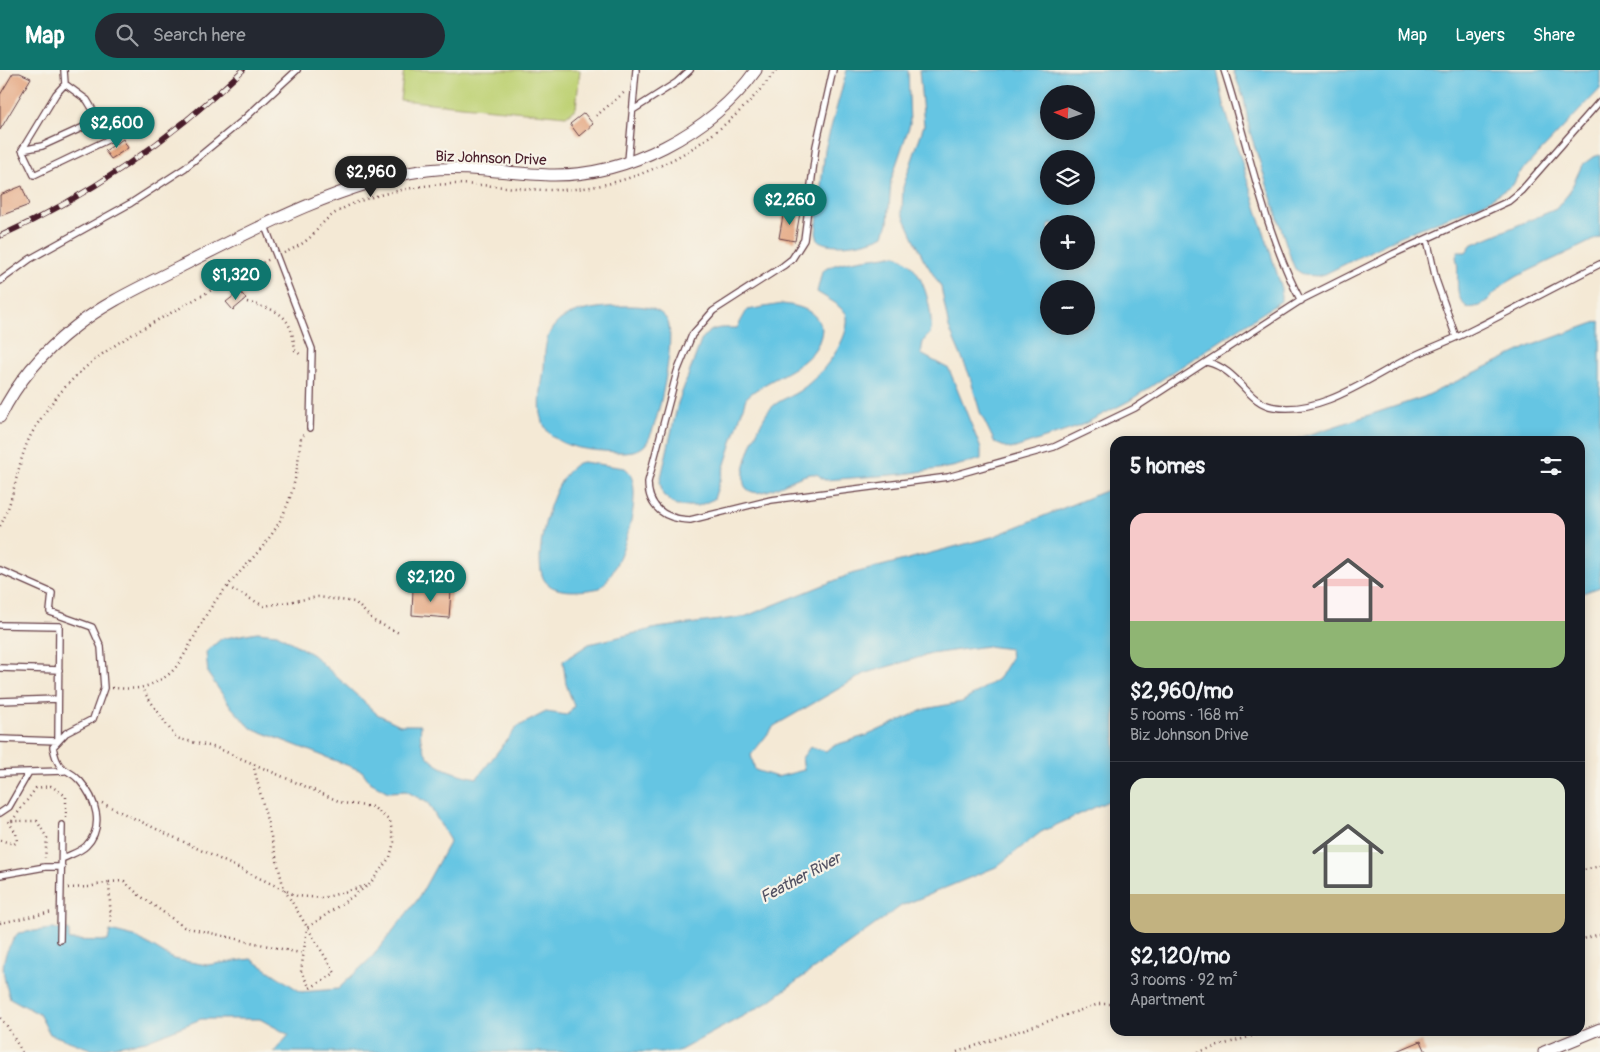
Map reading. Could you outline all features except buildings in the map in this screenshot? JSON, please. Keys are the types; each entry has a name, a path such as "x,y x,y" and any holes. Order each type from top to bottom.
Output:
{"street":[{"name":"Biz Johnson Drive","path":"0,417 27,374 60,339 77,325 140,288 265,226 356,189 427,170 469,169 550,175 593,171 628,161 657,150 698,125 736,94 756,70"},
{"path":"1585,1035 1600,1029"},
{"path":"1544,1052 1583,1036"}],"lane":[{"path":"22,150 56,94 65,84 64,70"},
{"path":"0,281 30,259 124,207 179,173 242,121 296,70"},
{"path":"628,161 636,70"},
{"path":"633,110 677,82 690,70"},
{"path":"833,70 816,146 804,240 792,258 783,266 713,311 692,335 677,372 648,482 648,492 657,510 678,519 690,520 779,498 908,483 971,472 1030,455 1077,438 1134,408 1300,301 1509,201 1521,191 1600,101"},
{"path":"1224,70 1240,132 1282,263 1300,301"},
{"path":"22,150 42,146 99,120 87,100 65,84"},
{"path":"22,150 34,175 147,121"},
{"path":"265,226 278,256 312,350 310,428"},
{"path":"1427,239 1436,280 1456,337"},
{"path":"1207,362 1226,368 1263,404 1288,408 1327,400 1600,264"},
{"path":"0,570 52,593 50,612 92,627 101,647 104,688 93,719 66,733 54,747 56,760 64,771 80,780 96,808 97,830 85,846 62,859"},
{"path":"58,742 59,626 66,618"},
{"path":"0,624 59,626"},
{"path":"0,668 59,670"},
{"path":"0,701 58,699"},
{"path":"0,739 58,742"},
{"path":"0,773 64,771"},
{"path":"0,813 10,807 29,772"},
{"path":"60,940 64,823"},
{"path":"0,875 45,867 62,867"}],"path":[{"path":"0,526 9,504 18,467 31,436 51,403 73,377 102,353 131,334 308,240 333,214 405,189 458,183 524,189 570,189 624,180 649,171 711,137 739,113 776,70"},
{"path":"596,116 626,91 627,84"},
{"path":"247,302 276,310 293,328 295,350"},
{"path":"104,688 142,688 167,676 180,659 206,615 270,537 286,509 295,482 300,438 310,428"},
{"path":"228,587 264,606 318,597 355,602 374,621 401,634"},
{"path":"142,688 176,738 216,748 343,802 373,807 390,821 394,842 390,857 369,885 307,928 301,972 310,988 335,973 307,928 284,889 253,764"},
{"path":"0,840 14,844 17,842 16,833 8,821 12,821 36,788 51,786 66,796 64,823"},
{"path":"90,797 296,896 323,898 369,885"},
{"path":"12,821 37,821 47,838 45,867"},
{"path":"1585,870 1600,866"},
{"path":"62,888 89,887 124,881 139,895 184,927 304,954"},
{"path":"110,882 111,924"},
{"path":"0,923 61,911"},
{"path":"1585,938 1600,934"},
{"path":"957,1052 1099,1004 1110,1004"},
{"path":"0,1018 7,1026 22,1052"},
{"path":"1198,1052 1252,1036"}],"green space":[{"path":"404,70 580,70 576,108 566,116 400,100"}],"water":[{"path":"847,70 908,70 910,124 891,180 888,223 884,235 861,243 832,245 818,240 816,233 825,149"},
{"path":"919,70 1217,70 1225,109 1281,286 1281,301 1129,401 1078,427 1010,449 995,443 980,412 969,374 949,328 941,287 923,258 902,212 903,187 924,125"},
{"path":"1233,70 1600,70 1600,89 1518,175 1513,185 1484,203 1401,236 1325,274 1317,276 1304,275 1295,269 1292,262 1250,132 1244,99"},
{"path":"1600,155 1600,237 1518,276 1503,285 1480,306 1468,308 1463,303 1458,291 1456,257 1458,252 1466,252 1471,245 1556,209 1569,193 1582,165 1593,157"},
{"path":"891,255 901,257 910,263 923,284 930,309 931,330 923,342 921,354 949,369 981,449 981,459 952,467 904,474 825,480 819,475 809,474 771,490 754,492 747,489 744,483 746,462 760,425 766,415 781,400 798,392 818,375 834,355 845,333 846,313 835,303 817,292 822,272 844,262"},
{"path":"782,304 801,308 816,317 822,329 819,342 803,362 746,398 714,499 698,506 676,506 663,495 660,482 678,403 701,341 712,330 737,328 747,310"},
{"path":"622,306 647,307 658,311 667,320 669,329 670,344 665,383 650,436 645,445 628,452 584,449 562,443 546,429 540,407 547,339 553,328 563,318 588,310"},
{"path":"1600,321 1600,587 1585,592 1585,436 1305,436 1424,397 1530,346"},
{"path":"583,462 625,468 632,477 634,492 633,509 623,548 608,579 600,588 571,591 556,588 545,581 541,570 540,554 554,495 563,478 573,467"},
{"name":"Feather River","path":"1110,489 1110,800 1041,832 996,867 901,906 765,1004 677,1052 274,1052 289,1035 260,1019 201,1019 146,1041 93,1050 50,1034 39,1014 10,998 3,971 5,957 12,942 18,933 52,929 69,930 69,940 108,941 110,931 138,938 173,959 207,965 251,959 301,992 338,989 372,957 418,899 450,841 428,803 406,791 388,792 370,782 362,771 251,728 232,708 208,674 206,652 221,639 257,632 277,634 313,655 377,714 400,725 421,725 423,748 428,757 436,764 454,773 477,778 517,727 546,712 567,715 574,706 566,684 563,661 589,644 657,628 744,617 851,574 992,537","holes":["987,646 1010,649 1011,658 998,679 962,702 925,709 868,735 832,746 826,751 810,747 802,758 804,770 777,777 755,770 751,755 774,726 866,673 931,654"]}],"railway":[{"path":"0,236 66,203 129,164 188,119 243,70"}]}
